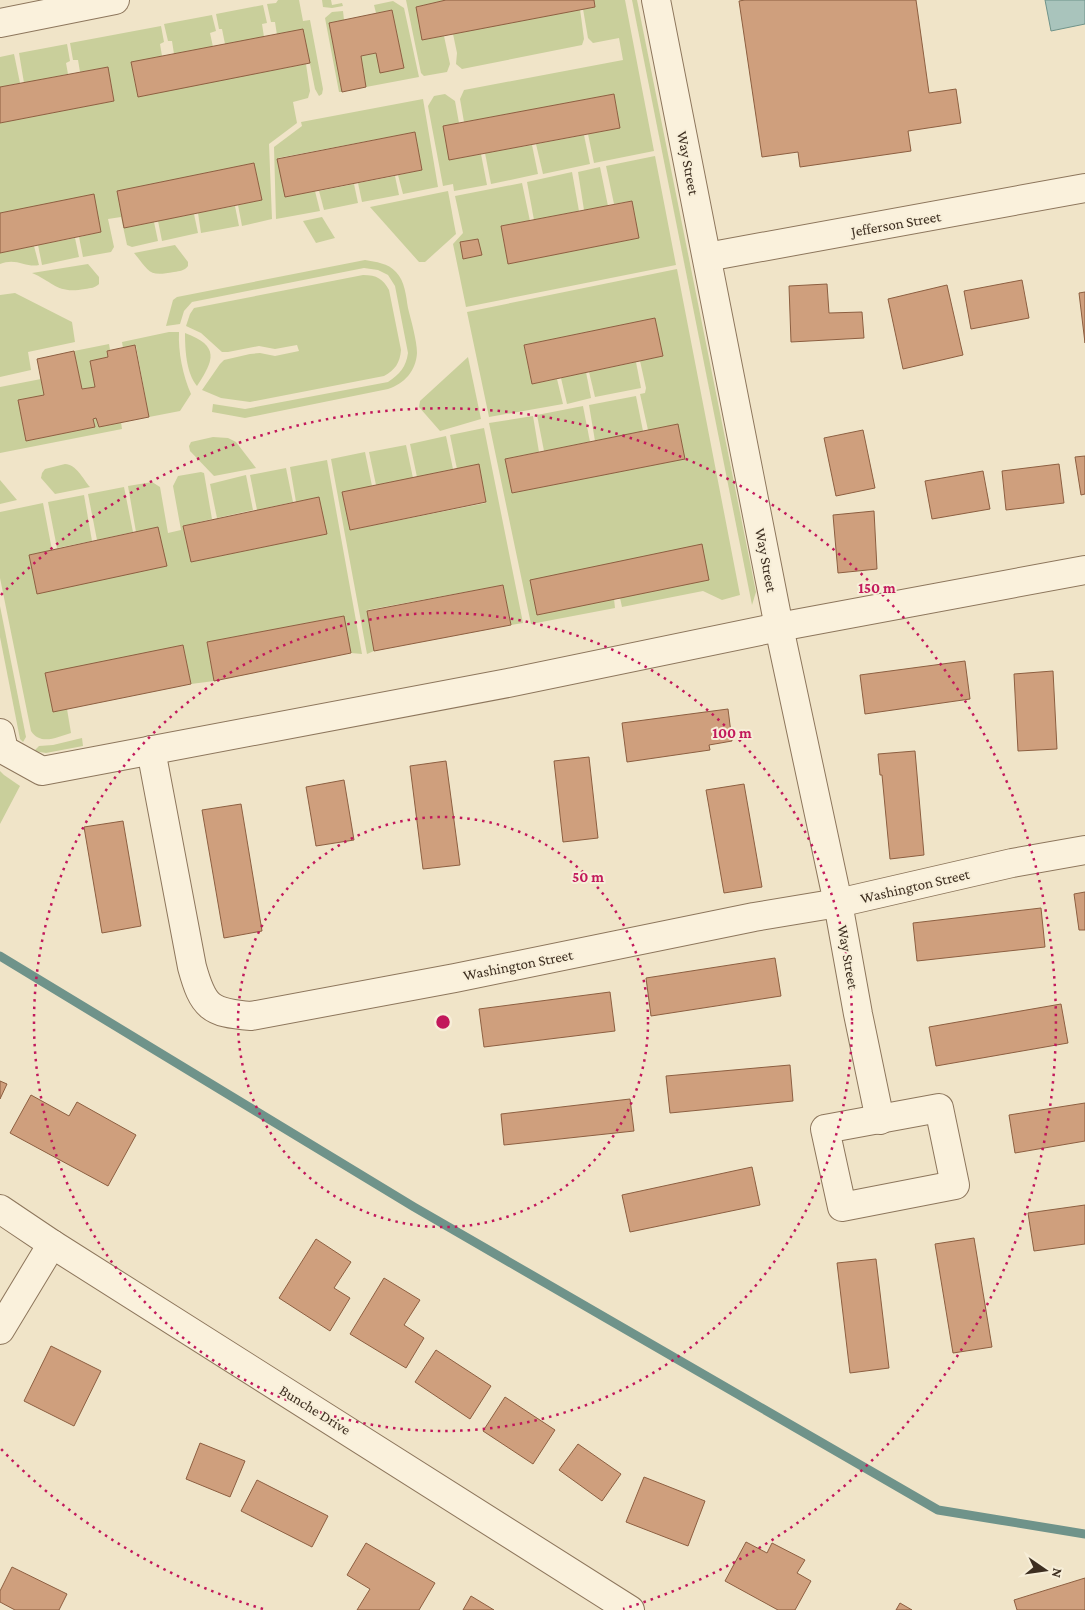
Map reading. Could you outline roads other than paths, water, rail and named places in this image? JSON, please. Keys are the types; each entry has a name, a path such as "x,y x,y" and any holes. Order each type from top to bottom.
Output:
{"street":[{"path":"0,23 115,0"},
{"name":"Way Street","path":"656,0 779,627 838,903 880,1120"},
{"name":"Jefferson Street","path":"707,257 1085,188"},
{"path":"0,733 4,750 42,771 508,683 779,627 1085,570"},
{"name":"Washington Street","path":"151,750 190,958 198,988 205,1002 214,1010 230,1014 251,1016 455,978 754,917 838,903 1012,863 1085,850"},
{"path":"939,1108 955,1185 842,1207 825,1129 880,1120 939,1108"},
{"name":"Bunche Drive","path":"0,1208 52,1244 630,1610"},
{"path":"0,1330 52,1244"}],"water":[{"path":"1045,0 1085,0 1085,24 1051,31"}],"waterway":[{"path":"0,956 414,1207 938,1510 1085,1534"}]}
